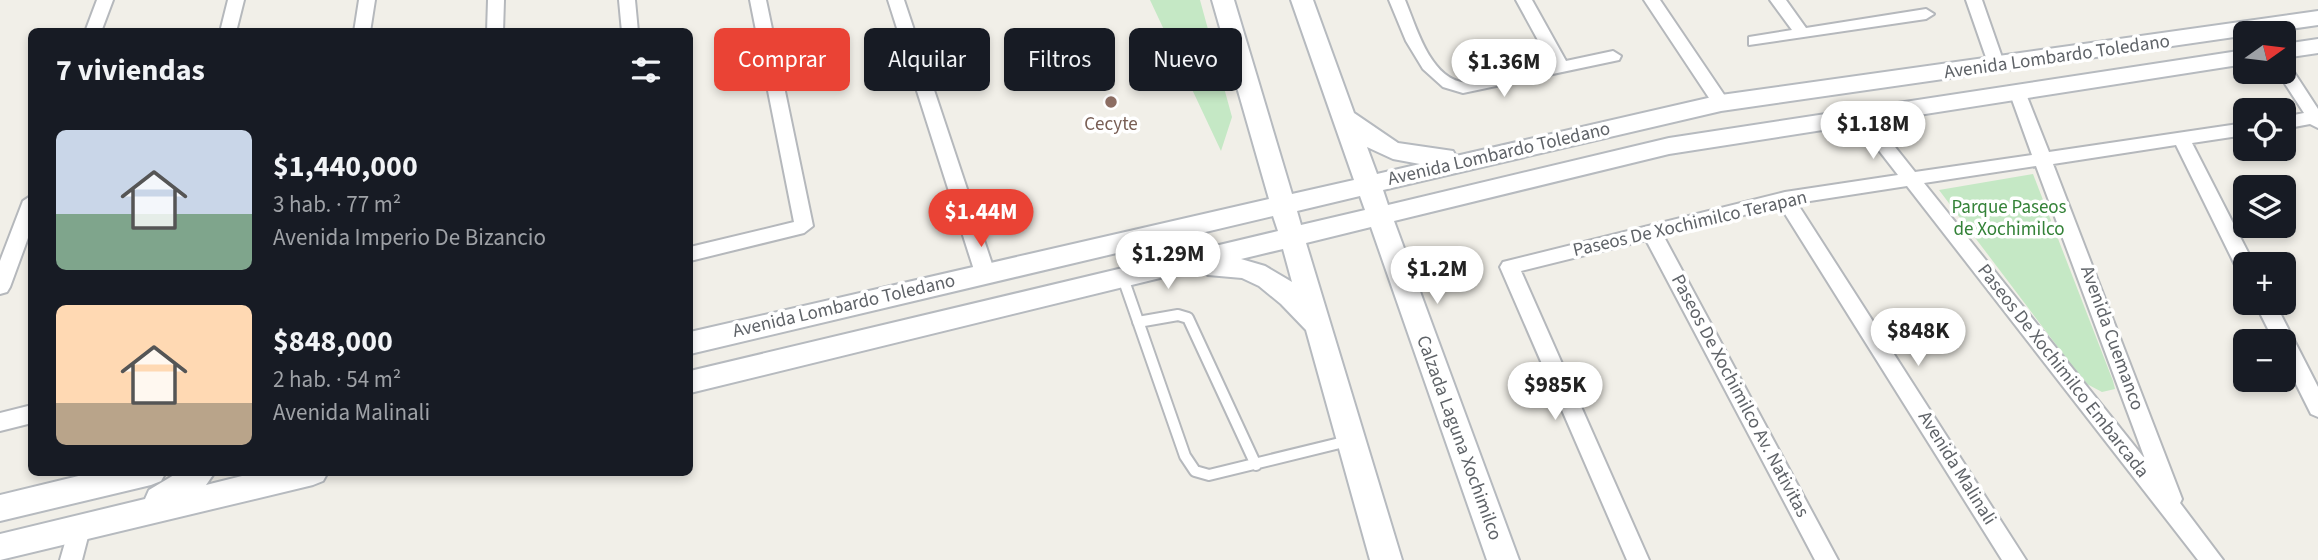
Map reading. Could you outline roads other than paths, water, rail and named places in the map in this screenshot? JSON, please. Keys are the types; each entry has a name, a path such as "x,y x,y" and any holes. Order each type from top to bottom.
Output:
{"main road":[{"path":"1223,0 1386,560"},
{"name":"Calzada Laguna Xochimilco","path":"1302,0 1503,560"},
{"name":"Avenida Lombardo Toledano","path":"693,342 1721,103 1997,66 2318,18"},
{"path":"2296,57 2318,46"},
{"name":"Avenida Lombardo Toledano","path":"693,381 1669,146 2233,59"},
{"path":"1857,85 1862,117"},
{"path":"1343,117 1377,146 1397,154 1420,158 1488,157"},
{"path":"1182,264 1253,270 1278,282 1320,331"},
{"path":"79,528 170,495 194,481 197,476"},
{"path":"0,548 296,476"},
{"path":"0,508 111,477"}],"street":[{"path":"94,28 105,0"},
{"path":"229,28 236,0"},
{"path":"363,28 367,0"},
{"path":"495,28 496,0"},
{"path":"627,0 630,28"},
{"path":"693,253 804,226 758,0"},
{"path":"896,0 985,273"},
{"path":"1397,0 1431,73 1446,85 1463,88 1614,56"},
{"path":"1524,0 1562,69"},
{"path":"1653,0 1721,103"},
{"path":"1777,0 1802,33"},
{"path":"1913,0 1926,13"},
{"path":"1974,0 1997,66"},
{"path":"1755,41 1926,13"},
{"path":"2296,82 2317,120 2296,122"},
{"name":"Avenida Cuemanco","path":"2018,94 2178,516"},
{"name":"Paseos De Xochimilco Embarcada","path":"1862,117 2212,560"},
{"name":"Paseos De Xochimilco Terapan","path":"1637,560 1510,267 1785,198 2233,131"},
{"path":"2182,140 2238,252"},
{"name":"Avenida Malinali","path":"1785,198 2015,560"},
{"path":"0,287 28,212"},
{"name":"Paseos De Xochimilco Av. Nativitas","path":"1653,233 1827,560"},
{"path":"2270,315 2318,408"},
{"path":"0,422 28,415"},
{"path":"71,560 79,528"}],"lane":[{"path":"1123,278 1185,456 1195,471 1209,475 1352,440"},
{"path":"1138,322 1178,315 1188,318 1256,465"}],"place":[{"name":"Cecyte","path":"1111,102"}],"park label":[{"name":"Parque Paseos de Xochimilco","path":"2009,218"}]}
